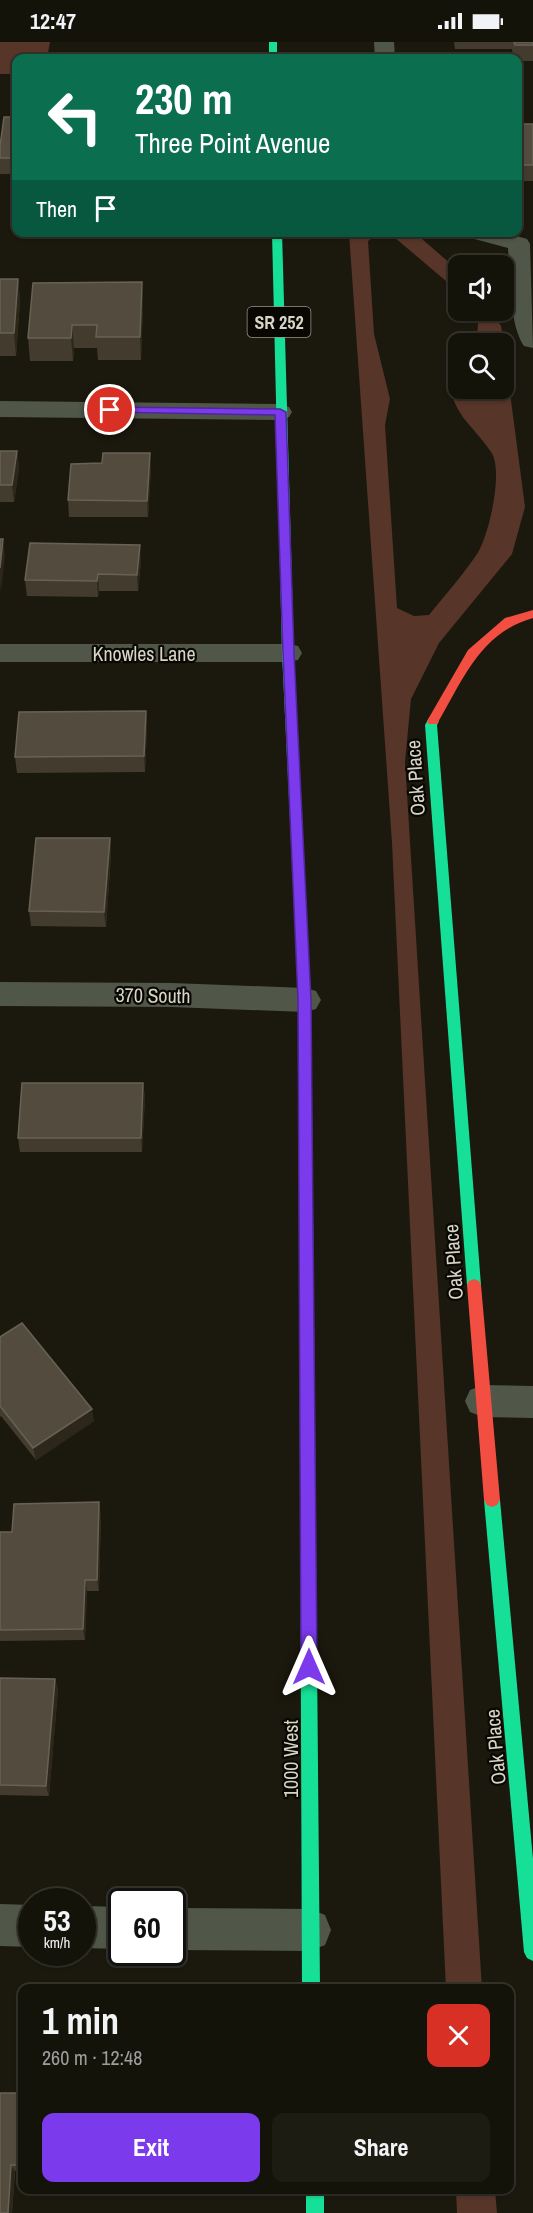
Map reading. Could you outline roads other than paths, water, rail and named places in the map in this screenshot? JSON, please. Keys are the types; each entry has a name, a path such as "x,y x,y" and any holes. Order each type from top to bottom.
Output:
{"main road":[{"name":"1000 West","path":"277,237 288,653 305,1000 311,1984"},
{"name":"Oak Place","path":"533,614 509,621 472,653 431,725 483,1401 533,1952"},
{"path":"315,2194 315,2213"}],"street":[{"path":"493,237 519,244 525,306 533,341"},
{"path":"0,409 280,412"},
{"name":"Knowles Lane","path":"0,653 288,653"},
{"name":"370 South","path":"0,994 172,995 305,1000"},
{"path":"483,1401 533,1401"},
{"path":"0,1925 18,1926"},
{"path":"186,1929 310,1930"}]}
